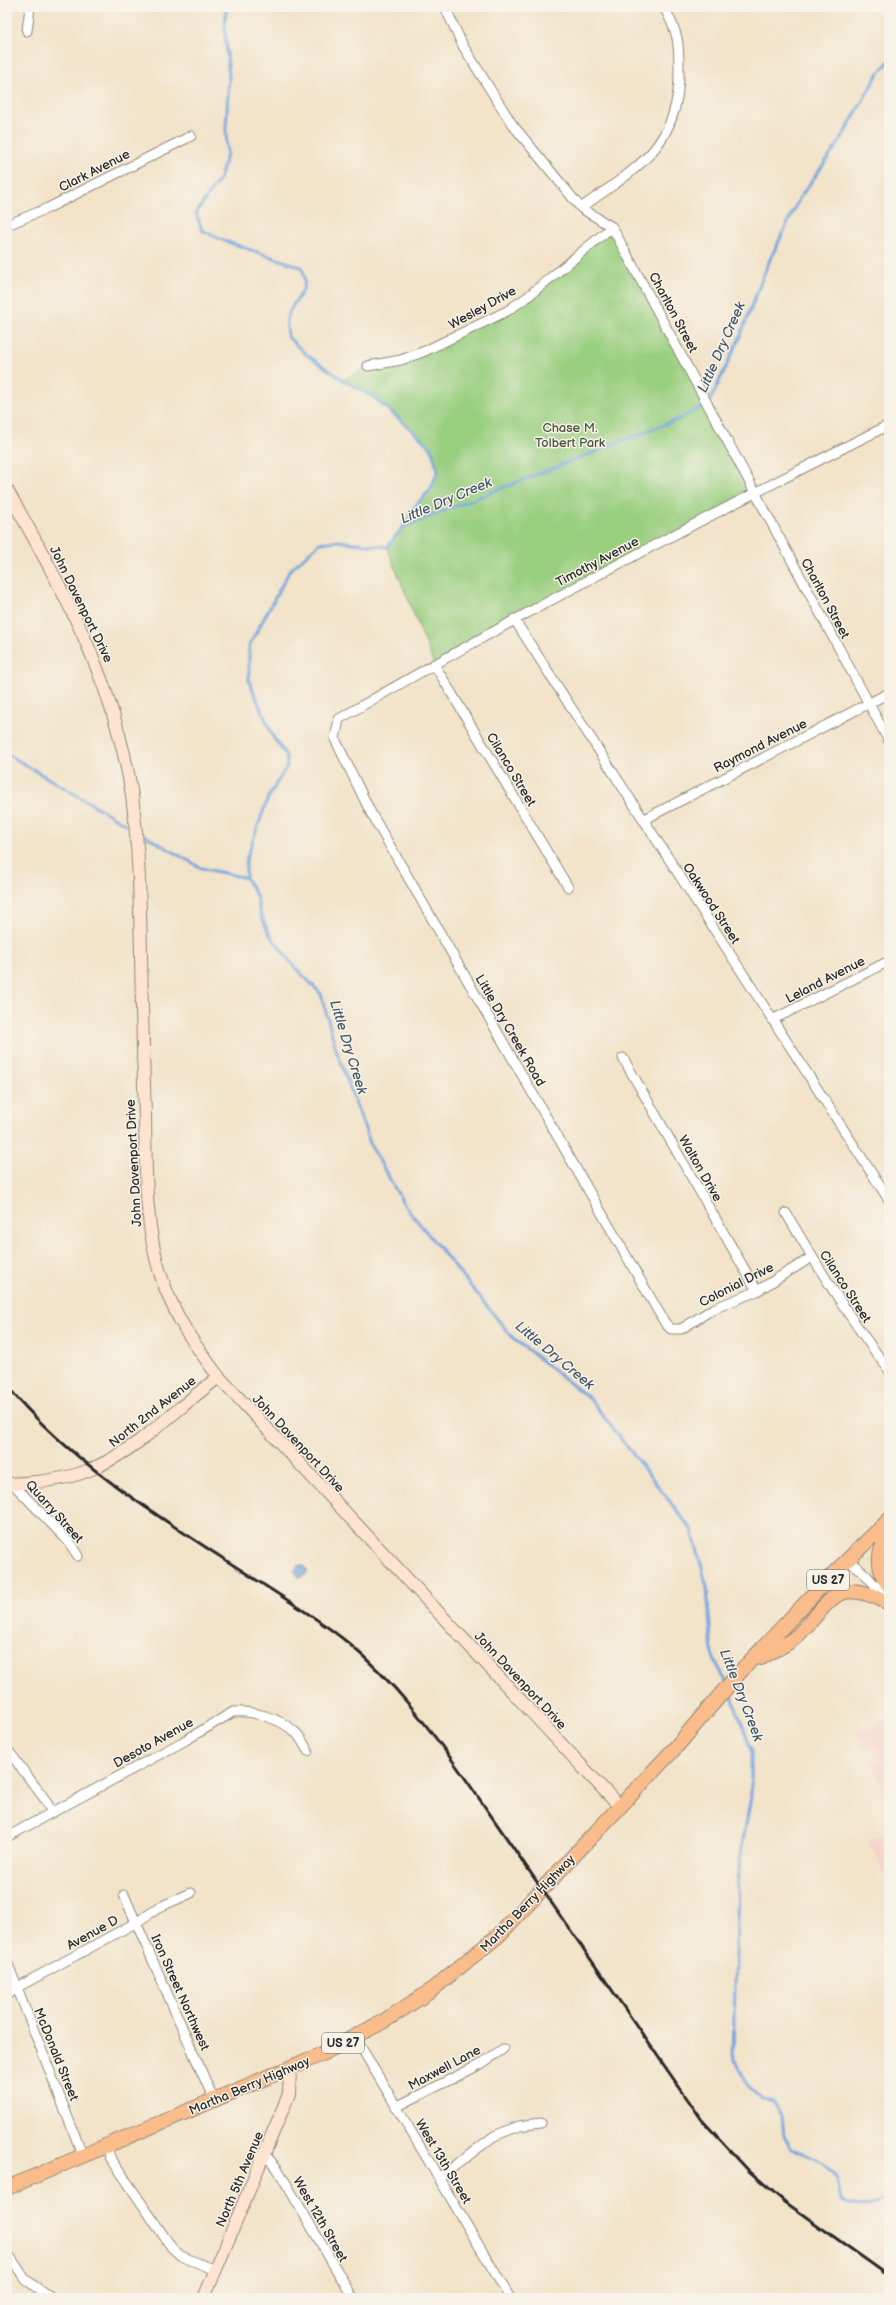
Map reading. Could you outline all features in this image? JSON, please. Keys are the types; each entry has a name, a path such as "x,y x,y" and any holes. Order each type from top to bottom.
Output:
{"main road":[{"name":"US 27","path":"771,1647 848,1560 889,1520"},
{"path":"889,1525 878,1555 880,1571 889,1586"},
{"path":"771,1647 797,1636 836,1594 854,1590 866,1592 889,1602"},
{"name":"Martha Berry Highway","path":"7,2188 107,2147 290,2068 355,2037 429,1992 499,1935 694,1726 740,1673 771,1647"}],"street":[{"path":"27,31 30,7"},
{"name":"Charlton Street","path":"445,7 463,46 512,124 581,208 612,227 889,741"},
{"path":"581,208 637,167 665,136 675,110 679,46 677,32 664,7"},
{"name":"Clark Avenue","path":"7,225 48,208 191,136"},
{"name":"Wesley Drive","path":"368,366 401,360 425,351 507,311 526,298 612,227"},
{"name":"Timothy Avenue","path":"335,739 339,719 434,664 514,619 756,492 889,425"},
{"name":"John Davenport Drive","path":"7,490 87,640 106,688 120,736 136,835 140,904 146,1186 150,1231 160,1274 177,1317 184,1330 219,1377 620,1806"},
{"name":"Oakwood Street","path":"514,619 889,1200"},
{"name":"Cilanco Street","path":"434,664 568,887"},
{"name":"Raymond Avenue","path":"643,820 889,693"},
{"name":"Little Dry Creek Road","path":"335,739 371,813 665,1323 671,1329"},
{"name":"Leland Avenue","path":"772,1020 889,961"},
{"name":"Walton Drive","path":"622,1058 757,1291"},
{"name":"Cilanco Street","path":"786,1213 812,1257 866,1340 889,1370"},
{"name":"Colonial Drive","path":"671,1329 681,1329 713,1309 757,1291 812,1257"},
{"name":"North 2nd Avenue","path":"10,1484 77,1474 109,1461 141,1440 219,1377"},
{"name":"Quarry Street","path":"10,1484 68,1541 78,1556"},
{"path":"848,1560 866,1576 889,1602"},
{"name":"Desoto Avenue","path":"7,1837 186,1740 233,1712 241,1711 267,1717 288,1726 298,1735 308,1751"},
{"path":"7,1750 44,1798 52,1812"},
{"name":"Avenue D","path":"7,1996 16,1988 137,1922 160,1907 191,1894"},
{"name":"Iron Street Northwest","path":"124,1895 214,2100"},
{"name":"McDonald Street","path":"7,1962 83,2156"},
{"name":"West 13th Street","path":"355,2037 510,2298"},
{"name":"Maxwell Lane","path":"396,2107 481,2064 503,2049"},
{"name":"North 5th Avenue","path":"204,2298 265,2155 289,2094 290,2068"},
{"path":"439,2178 494,2136 519,2126 541,2123"},
{"path":"107,2147 110,2157 172,2248 181,2256 216,2270"},
{"name":"West 12th Street","path":"265,2155 277,2168 353,2298"},
{"path":"7,2252 25,2279 51,2298"}],"shaded area":[{"path":"889,1716 889,1796 856,1733"},
{"path":"889,1827 889,1884 868,1840"}],"green space":[{"name":"Chase M. Tolbert Park","path":"612,227 756,492 434,664 387,547 403,527 415,506 430,490 438,471 431,448 375,398 343,380 368,366 401,360 507,311"}],"water":[{"path":"299,1565 303,1565 307,1571 303,1577 299,1577 295,1573 295,1569"}],"waterway":[{"name":"Little Dry Creek","path":"226,7 225,31 229,77 226,128 227,154 220,178 196,213 202,230 222,240 301,267 305,282 301,294 287,318 288,337 307,355 343,380 375,398 415,433 431,448 438,471 430,490 415,506 403,527 387,547 337,541 320,543 290,570 249,646 249,681 273,737 286,755 287,766 268,798 246,860 246,878 256,895 261,916 270,935 293,965 321,994 336,1049 371,1146 405,1206 513,1338 590,1399 692,1530 707,1587 712,1654 726,1682"},
{"name":"Little Dry Creek","path":"403,527 681,418 709,403 740,337 767,266 799,199 838,144 878,74 889,61"},
{"path":"7,754 127,825"},
{"path":"144,835 201,868 246,878"},
{"name":"Little Dry Creek","path":"730,1691 751,1749 751,1797 740,1857 738,1886 733,2055 747,2085 758,2095 773,2102 782,2116 784,2135 791,2148 824,2163 837,2180 841,2201 860,2206 877,2202 889,2196"}],"railway":[{"path":"7,1386 34,1416 94,1470 160,1517 326,1626 347,1642 381,1673 412,1707 453,1762 702,2120 749,2171 785,2202 889,2276"}]}
